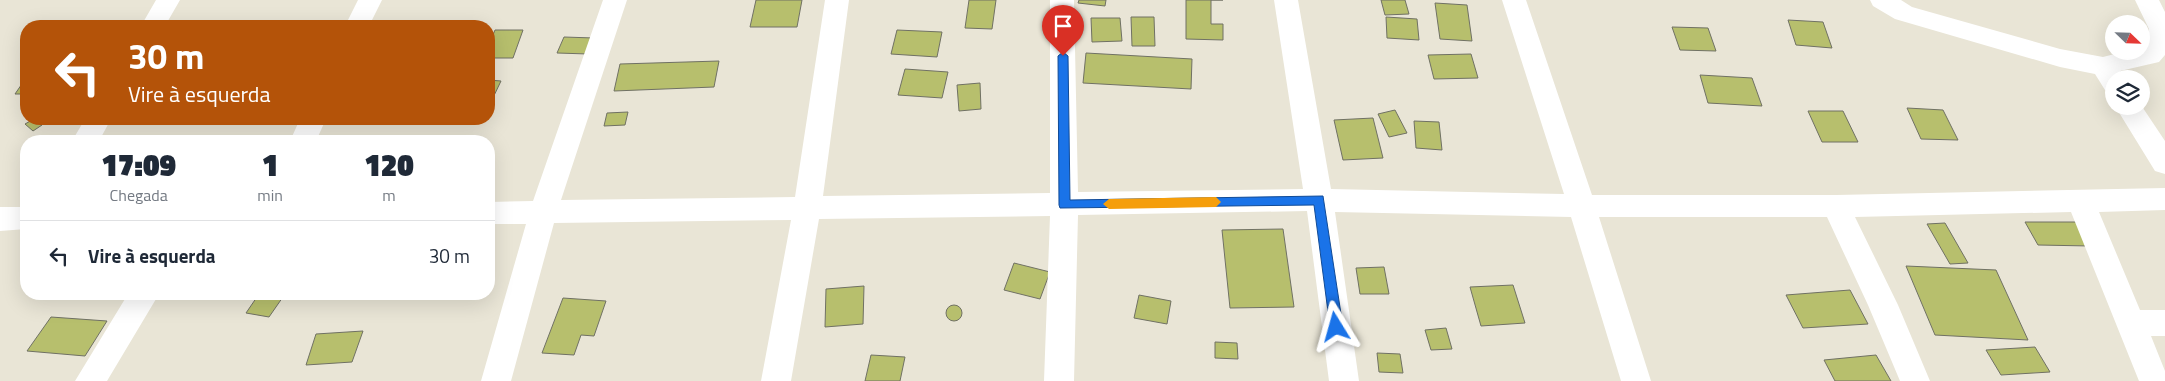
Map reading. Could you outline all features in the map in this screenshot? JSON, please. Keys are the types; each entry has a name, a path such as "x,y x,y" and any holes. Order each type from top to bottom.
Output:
{"street":[{"path":"156,20 168,0"},
{"path":"359,20 370,0"},
{"path":"496,381 544,212 615,0"},
{"path":"776,381 807,209 837,0"},
{"path":"1059,381 1064,205 1062,0"},
{"path":"1286,0 1319,200 1344,381"},
{"path":"1514,0 1582,206 1636,381"},
{"path":"1882,0 1913,16 2060,58 2105,73"},
{"path":"2117,70 2150,55 2160,45 2161,29 2147,0"},
{"path":"2134,115 2165,163"},
{"path":"495,214 1319,200 1582,206 1836,206 2165,199"},
{"path":"2080,200 2154,381"},
{"path":"1836,206 1883,305 1915,381"},
{"path":"0,219 20,218"},
{"path":"90,381 140,300"},
{"path":"2130,323 2165,323"}],"building":[{"path":"756,0 802,0 797,27 750,27"},
{"path":"969,0 996,0 992,29 965,28"},
{"path":"1079,0 1106,0 1105,6 1078,3"},
{"path":"1186,0 1211,0 1211,24 1223,24 1223,40 1186,39"},
{"path":"1381,0 1405,0 1409,14 1385,15"},
{"path":"1435,3 1467,5 1472,41 1440,39"},
{"path":"1131,17 1154,17 1155,46 1132,46"},
{"path":"1386,17 1417,19 1419,40 1387,38"},
{"path":"1091,18 1120,18 1122,41 1092,42"},
{"path":"1788,20 1823,22 1832,48 1796,45"},
{"path":"1672,27 1708,28 1716,51 1680,50"},
{"path":"495,30 523,30 513,58 495,58"},
{"path":"897,30 942,32 937,57 891,54"},
{"path":"564,37 594,38 588,54 557,53"},
{"path":"1086,53 1192,59 1191,89 1083,83"},
{"path":"1471,54 1478,78 1434,79 1428,55"},
{"path":"719,61 714,87 614,91 620,64"},
{"path":"905,69 948,72 942,98 898,95"},
{"path":"1700,75 1752,78 1762,106 1708,103"},
{"path":"495,80 501,81 495,94"},
{"path":"980,83 981,109 959,111 957,85"},
{"path":"20,87 20,94 15,94"},
{"path":"1907,108 1943,110 1958,140 1921,139"},
{"path":"1395,110 1407,133 1389,137 1378,114"},
{"path":"1808,111 1843,111 1858,142 1822,142"},
{"path":"628,112 625,125 604,126 607,113"},
{"path":"1373,118 1383,158 1343,160 1334,120"},
{"path":"1414,121 1439,122 1442,150 1416,148"},
{"path":"26,125 42,125 33,131"},
{"path":"2025,222 2076,222 2090,246 2038,245"},
{"path":"1945,223 1968,263 1950,264 1927,224"},
{"path":"1283,229 1294,307 1230,308 1222,230"},
{"path":"1014,263 1050,272 1040,299 1004,290"},
{"path":"1906,266 1996,270 2028,340 1935,335"},
{"path":"1384,267 1389,294 1360,294 1356,268"},
{"path":"1513,285 1525,323 1481,326 1470,287"},
{"path":"864,286 863,324 825,327 826,289"},
{"path":"1850,290 1868,324 1803,328 1786,295"},
{"path":"1139,295 1171,301 1167,324 1134,318"},
{"path":"563,298 606,301 594,336 581,335 574,355 542,353"},
{"path":"255,300 281,300 269,317 246,313"},
{"path":"954,305 962,313 954,321 946,313"},
{"path":"51,317 107,321 85,356 27,351"},
{"path":"1446,328 1452,349 1431,350 1425,330"},
{"path":"363,331 352,362 306,365 316,334"},
{"path":"1215,342 1237,343 1238,359 1215,358"},
{"path":"2035,347 2050,372 2001,375 1986,350"},
{"path":"1377,353 1400,354 1403,373 1379,372"},
{"path":"871,355 905,357 900,381 865,381"},
{"path":"1876,355 1891,381 1835,381 1824,360"}],"slow traffic":[{"path":"1109,204 1216,202"}],"route":[{"path":"1063,56 1064,205 1319,200 1336,327"}]}
